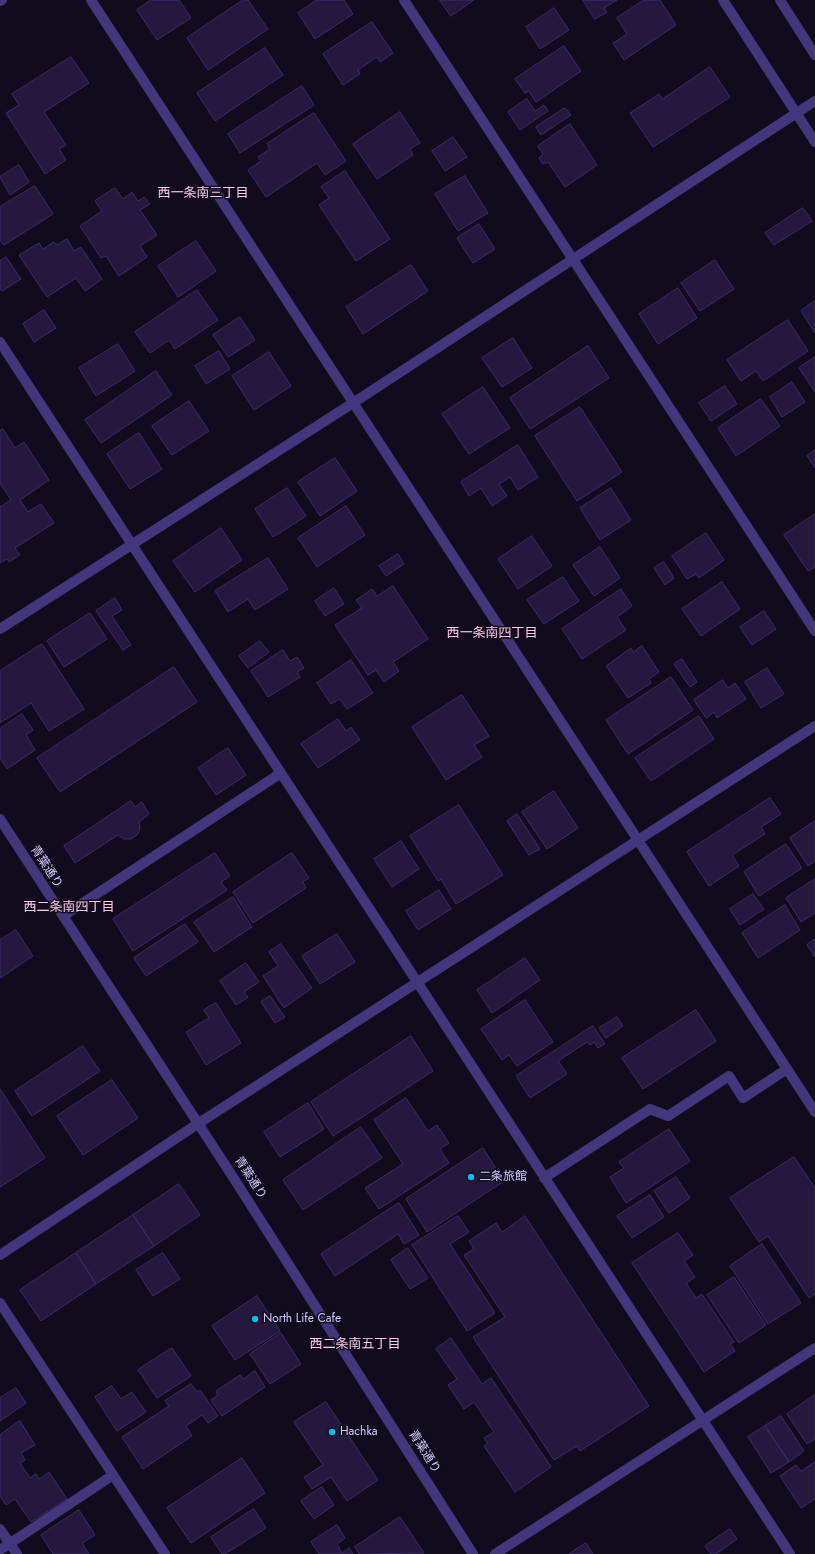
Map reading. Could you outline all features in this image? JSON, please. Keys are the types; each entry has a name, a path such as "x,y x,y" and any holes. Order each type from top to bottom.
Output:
{"street":[{"path":"91,0 815,1112"},
{"path":"404,0 815,631"},
{"path":"723,0 815,142"},
{"path":"780,0 815,55"},
{"path":"0,629 132,543 353,403 815,101"},
{"path":"0,342 790,1554"},
{"path":"0,1255 198,1123 815,726"},
{"path":"63,916 281,773"},
{"name":"青葉通り","path":"0,819 198,1123 473,1554"},
{"path":"544,1178 650,1109 668,1116 729,1076 743,1098 787,1069"},
{"path":"0,1303 164,1554"},
{"path":"495,1554 815,1348"},
{"path":"0,1550 113,1476"},
{"path":"0,1529 17,1554"}],"building":[{"path":"151,0 179,0 191,18 157,40 137,10"},
{"path":"243,0 248,0 268,29 208,70 187,38"},
{"path":"317,0 344,0 353,14 315,39 298,13"},
{"path":"440,0 474,0 451,16"},
{"path":"583,0 617,0 604,8 607,12 595,19"},
{"path":"644,0 660,0 676,25 624,60 613,43 627,34 617,18"},
{"path":"554,8 569,30 540,49 526,27"},
{"path":"372,22 393,53 380,62 377,57 358,70 360,74 343,85 323,54"},
{"path":"564,46 581,71 536,102 529,91 525,93 515,79"},
{"path":"265,48 283,75 215,121 197,93"},
{"path":"71,57 89,83 44,112 66,145 59,149 66,160 45,174 6,113 19,105 12,94"},
{"path":"710,67 730,97 653,147 630,113 659,94 662,99"},
{"path":"302,86 314,105 240,153 228,134"},
{"path":"527,99 535,111 544,105 548,111 520,130 508,112"},
{"path":"565,108 571,115 541,135 536,127"},
{"path":"400,112 420,143 410,149 413,155 377,179 353,144"},
{"path":"314,113 346,161 325,175 317,163 266,197 248,170 261,161 258,157 270,149 267,144"},
{"path":"570,124 597,165 565,187 548,162 543,164 539,158 543,154 538,146"},
{"path":"453,137 467,157 445,171 432,151"},
{"path":"19,165 29,182 10,195 0,177"},
{"path":"345,171 390,239 356,261 319,205 329,198 321,187"},
{"path":"465,176 488,213 458,231 435,194"},
{"path":"35,186 53,214 4,245 0,240 0,207"},
{"path":"115,188 123,199 132,192 138,201 144,197 150,204 140,210 157,235 140,246 147,257 119,276 106,256 101,258 80,226 102,211 95,201"},
{"path":"803,208 812,221 774,245 765,233"},
{"path":"479,224 495,249 473,263 457,238"},
{"path":"67,239 74,251 81,247 102,279 85,291 76,278 47,297 19,255 39,243 43,249 54,242 57,245"},
{"path":"196,241 216,271 178,297 158,266"},
{"path":"6,257 21,279 2,291 0,288 0,261"},
{"path":"715,260 734,289 700,311 681,283"},
{"path":"411,265 428,291 363,334 346,307"},
{"path":"678,288 697,318 658,344 639,314"},
{"path":"197,290 218,320 175,349 169,340 150,353 135,332"},
{"path":"815,301 815,333 801,311"},
{"path":"44,310 56,328 34,342 23,324"},
{"path":"240,317 255,340 228,357 213,335"},
{"path":"788,320 808,351 763,381 756,371 741,381 727,360"},
{"path":"513,338 532,368 502,387 482,358"},
{"path":"118,344 135,371 96,396 79,368"},
{"path":"588,346 609,378 530,429 510,398"},
{"path":"219,351 230,369 206,384 195,366"},
{"path":"269,352 291,386 254,410 232,376"},
{"path":"815,357 815,392 799,368"},
{"path":"156,371 172,395 101,443 85,420"},
{"path":"792,382 805,402 782,417 770,397"},
{"path":"725,386 737,404 711,421 699,403"},
{"path":"483,387 510,428 469,454 442,414"},
{"path":"761,399 780,426 736,456 718,428"},
{"path":"189,401 209,431 172,455 152,426"},
{"path":"580,407 622,472 577,501 535,436"},
{"path":"3,429 15,448 24,442 49,480 20,500 28,512 41,504 54,523 15,548 20,555 9,562 7,559 0,563 0,507 11,500 0,483 0,431"},
{"path":"139,433 162,469 130,489 107,454"},
{"path":"518,445 538,477 518,490 510,477 499,484 507,496 492,506 481,488 469,496 461,482"},
{"path":"815,450 815,468 807,456"},
{"path":"335,458 357,491 320,516 298,482"},
{"path":"287,488 306,516 273,537 255,509"},
{"path":"611,488 631,520 600,540 580,508"},
{"path":"346,506 365,535 317,567 298,538"},
{"path":"815,514 815,567 808,571 784,535"},
{"path":"221,528 242,560 195,592 173,561"},
{"path":"706,533 724,560 699,578 696,574 687,579 672,556"},
{"path":"532,536 552,566 518,589 498,559"},
{"path":"600,547 620,578 594,596 573,565"},
{"path":"398,554 404,564 386,576 379,566"},
{"path":"268,558 288,589 255,610 248,599 228,612 215,591"},
{"path":"664,562 674,578 665,585 654,568"},
{"path":"563,577 579,601 544,624 527,600"},
{"path":"722,582 740,609 701,636 682,609"},
{"path":"393,586 428,639 393,662 399,671 384,682 376,670 368,675 335,625 362,608 356,600 372,589 377,596"},
{"path":"334,588 344,604 325,616 315,601"},
{"path":"621,589 632,606 617,617 626,630 582,659 562,629"},
{"path":"115,598 122,610 112,616 131,645 123,650 96,611"},
{"path":"764,611 776,629 752,645 740,627"},
{"path":"90,613 107,639 64,667 47,641"},
{"path":"260,641 269,652 248,668 239,656"},
{"path":"42,644 84,709 49,731 31,703 0,723 0,671"},
{"path":"642,646 659,672 649,679 651,683 628,698 606,666 631,648 633,652"},
{"path":"283,650 290,661 297,657 304,668 297,672 300,677 268,697 251,671"},
{"path":"682,659 697,682 690,687 674,664"},
{"path":"351,660 373,693 347,709 340,699 331,704 317,683"},
{"path":"174,667 197,702 60,792 37,758"},
{"path":"767,668 784,694 761,708 745,682"},
{"path":"671,677 693,710 628,754 606,720"},
{"path":"723,680 728,688 735,683 746,699 717,718 714,712 706,718 694,700"},
{"path":"462,695 489,736 474,745 482,757 446,780 412,727"},
{"path":"22,714 33,730 26,735 35,750 7,769 0,758 0,729"},
{"path":"699,716 714,739 651,781 635,758"},
{"path":"338,719 346,731 351,727 360,740 318,768 301,744"},
{"path":"228,748 246,775 216,795 198,768"},
{"path":"554,791 578,828 547,849 522,812"},
{"path":"770,798 781,814 761,827 765,834 732,855 739,866 709,886 687,852"},
{"path":"131,801 135,807 142,802 149,814 139,822 140,829 137,835 131,839 124,839 118,835 75,863 64,846"},
{"path":"459,805 503,875 456,904 441,879 438,881 410,836"},
{"path":"517,814 540,849 529,855 507,821"},
{"path":"815,821 815,861 808,866 790,838"},
{"path":"401,841 419,869 392,887 374,859"},
{"path":"786,844 802,868 759,896 744,872"},
{"path":"215,853 230,876 221,882 227,890 133,951 113,919"},
{"path":"292,853 309,878 303,882 306,888 253,923 233,892"},
{"path":"815,879 815,913 801,922 786,898"},
{"path":"439,890 451,909 418,930 406,911"},
{"path":"753,894 764,909 740,925 730,909"},
{"path":"233,897 252,927 214,952 194,922"},
{"path":"785,905 800,930 758,958 742,933"},
{"path":"185,924 198,942 146,976 134,958"},
{"path":"16,930 33,956 0,978 0,940"},
{"path":"337,934 355,962 320,984 302,956"},
{"path":"815,939 815,957 807,945"},
{"path":"281,944 312,988 284,1008 263,976 278,966 269,952"},
{"path":"525,958 540,980 492,1013 477,990"},
{"path":"246,963 259,982 244,992 248,997 236,1005 220,981"},
{"path":"270,996 285,1017 275,1023 261,1002"},
{"path":"525,1000 553,1042 517,1066 509,1055 502,1060 481,1029"},
{"path":"216,1003 241,1043 206,1065 186,1032 209,1018 204,1010"},
{"path":"696,1010 716,1041 643,1089 622,1058"},
{"path":"617,1017 623,1026 606,1038 599,1028"},
{"path":"593,1026 605,1044 598,1048 594,1042 590,1045 587,1042 558,1061 567,1074 530,1098 516,1076"},
{"path":"411,1036 433,1071 333,1136 311,1102"},
{"path":"83,1046 100,1071 32,1116 15,1091"},
{"path":"112,1080 138,1118 83,1155 57,1116"},
{"path":"0,1089 45,1158 0,1187"},
{"path":"406,1098 428,1131 437,1125 449,1143 440,1149 449,1163 379,1209 365,1188 403,1164 374,1120"},
{"path":"308,1103 324,1129 280,1157 264,1132"},
{"path":"361,1127 382,1158 303,1210 283,1180"},
{"path":"669,1129 690,1161 626,1203 610,1177 624,1168 619,1162"},
{"path":"483,1148 504,1181 427,1232 406,1199"},
{"path":"794,1157 815,1188 815,1294 809,1298 768,1236 759,1242 730,1198"},
{"path":"676,1177 690,1198 669,1213 654,1191"},
{"path":"179,1184 200,1215 154,1246 133,1215"},
{"path":"650,1195 664,1217 632,1238 617,1216"},
{"path":"399,1203 419,1235 404,1244 398,1234 335,1276 321,1254"},
{"path":"133,1215 154,1246 96,1284 76,1253"},
{"path":"458,1216 469,1232 450,1244 495,1313 467,1331 412,1245"},
{"path":"525,1216 649,1406 580,1451 577,1446 554,1460 473,1337 505,1317 464,1255 474,1249 469,1241 496,1223 502,1232"},
{"path":"678,1233 693,1255 684,1261 695,1277 686,1283 696,1298 702,1294 734,1342 730,1344 735,1351 704,1372 632,1263"},
{"path":"762,1244 801,1303 768,1324 730,1266"},
{"path":"408,1248 428,1278 410,1289 391,1260"},
{"path":"76,1253 96,1284 41,1321 20,1290"},
{"path":"163,1253 180,1279 153,1296 136,1270"},
{"path":"734,1277 766,1325 739,1343 707,1295"},
{"path":"257,1296 280,1331 235,1360 212,1326"},
{"path":"281,1333 301,1364 270,1384 250,1354"},
{"path":"451,1338 482,1384 491,1378 551,1467 515,1492 484,1446 488,1443 484,1438 494,1432 474,1402 464,1409 448,1385 457,1379 436,1349"},
{"path":"172,1348 191,1376 157,1398 138,1370"},
{"path":"255,1371 265,1387 222,1416 211,1400 218,1395 216,1391 240,1375 243,1379"},
{"path":"191,1384 197,1392 200,1390 218,1416 208,1423 202,1415 186,1426 192,1436 143,1469 122,1437 169,1406 165,1401"},
{"path":"112,1386 121,1399 132,1392 146,1412 117,1431 95,1397"},
{"path":"16,1388 26,1403 0,1421 0,1398"},
{"path":"815,1395 815,1439 807,1444 787,1414"},
{"path":"326,1402 378,1480 347,1501 331,1477 312,1489 304,1477 323,1465 294,1422"},
{"path":"781,1416 804,1451 789,1462 765,1426"},
{"path":"20,1421 35,1445 21,1453 25,1460 20,1463 30,1478 36,1474 39,1479 49,1472 67,1499 31,1522 15,1499 6,1505 0,1496 0,1435"},
{"path":"765,1426 789,1462 771,1473 748,1437"},
{"path":"242,1458 265,1493 191,1543 167,1508"},
{"path":"815,1462 815,1499 801,1508 780,1476 796,1465 801,1471"},
{"path":"322,1487 334,1505 314,1519 301,1501"},
{"path":"254,1509 266,1528 225,1554 222,1554 211,1537"},
{"path":"79,1510 95,1535 82,1543 89,1554 53,1554 41,1535"},
{"path":"400,1517 424,1553 359,1554 355,1547"},
{"path":"337,1525 345,1538 337,1544 342,1553 349,1548 353,1554 319,1554 311,1542"},
{"path":"730,1529 737,1539 716,1554 711,1554 705,1546"},
{"path":"586,1543 593,1554 569,1554"}],"place":[{"name":"二条旅館","path":"471,1177"},
{"name":"North Life Cafe","path":"255,1319"},
{"name":"Hachka","path":"332,1432"}],"district":[{"name":"西一条南三丁目","path":"203,194"},
{"name":"西一条南四丁目","path":"492,634"},
{"name":"西二条南四丁目","path":"69,908"},
{"name":"西二条南五丁目","path":"355,1345"}]}
